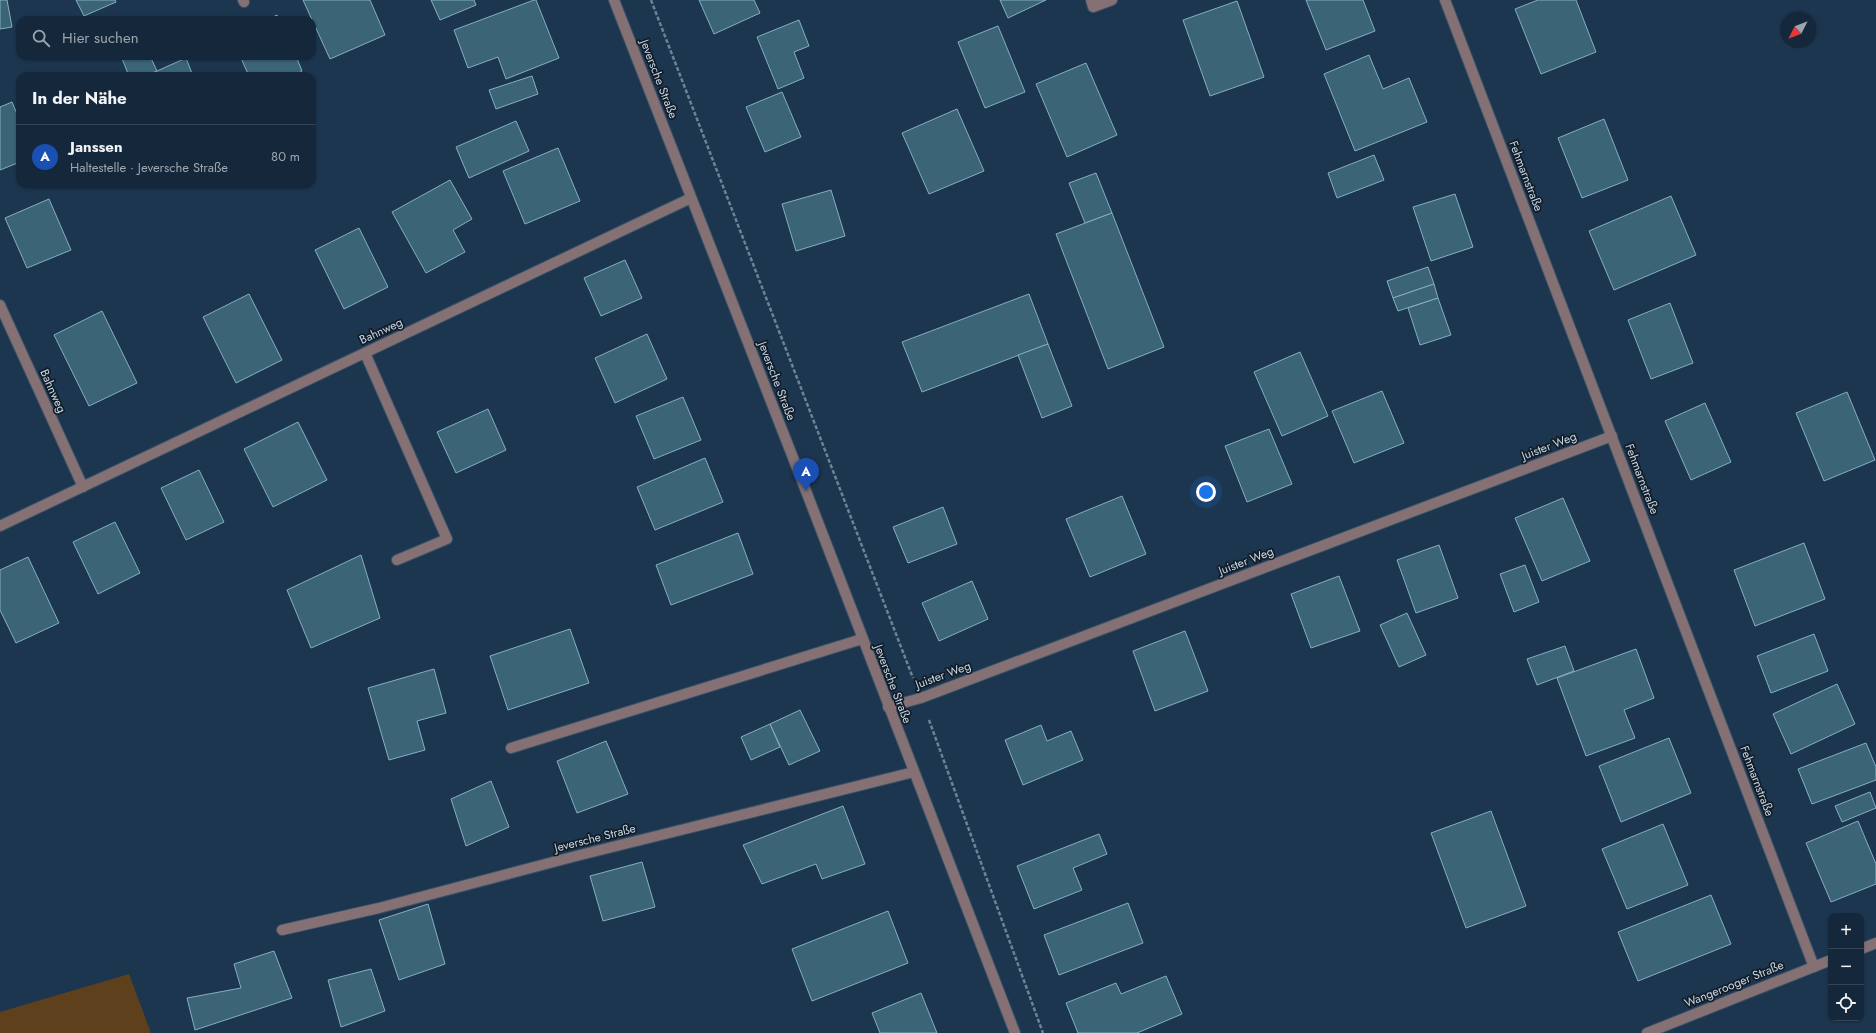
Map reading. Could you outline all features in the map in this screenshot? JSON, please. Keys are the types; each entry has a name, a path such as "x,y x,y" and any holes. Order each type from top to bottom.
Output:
{"street":[{"name":"Jeversche Straße","path":"614,0 1015,1033"},
{"path":"1091,0 1093,7 1112,0"},
{"name":"Fehmarnstraße","path":"1445,0 1814,967"},
{"name":"Bahnweg","path":"0,526 83,488 691,198"},
{"name":"Bahnweg","path":"0,305 83,488"},
{"path":"365,353 447,539 397,560"},
{"name":"Juister Weg","path":"888,707 921,698 1612,436"},
{"path":"511,748 862,639"},
{"name":"Jeversche Straße","path":"282,930 379,908 576,856 914,772"},
{"path":"1864,948 1876,943"},
{"name":"Wangerooger Straße","path":"1647,1033 1828,961"}],"path":[{"path":"651,0 921,698 1043,1033"}],"shaded area":[{"path":"129,974 151,1033 0,1033 0,1012"}],"building":[{"path":"0,0 7,0 12,27 0,29"},
{"path":"76,0 115,0 116,2 84,16"},
{"path":"303,0 370,0 385,35 330,59 316,28 316,16 310,16"},
{"path":"431,0 474,0 476,5 440,20"},
{"path":"536,0 559,58 506,79 498,57 468,68 454,30"},
{"path":"699,0 754,0 760,13 714,34"},
{"path":"1000,0 1046,0 1008,18"},
{"path":"1306,0 1363,0 1375,31 1326,50"},
{"path":"1538,0 1576,0 1596,52 1541,74 1515,9"},
{"path":"1237,1 1264,77 1210,96 1183,20"},
{"path":"799,20 809,46 794,52 804,78 778,89 757,37"},
{"path":"998,26 1025,92 985,108 958,42"},
{"path":"1369,55 1383,89 1409,78 1427,122 1355,151 1324,74"},
{"path":"123,60 152,60 157,71 155,72 127,72"},
{"path":"182,60 187,60 191,72 155,72"},
{"path":"242,60 298,60 302,71 300,72 247,72"},
{"path":"1086,63 1117,135 1067,157 1036,84"},
{"path":"532,76 538,94 496,109 489,90"},
{"path":"782,92 801,137 765,152 746,107"},
{"path":"12,102 16,112 16,164 0,170 0,107"},
{"path":"957,109 984,171 929,194 902,133"},
{"path":"1604,119 1628,180 1582,198 1558,138"},
{"path":"516,121 529,151 469,178 456,147"},
{"path":"558,148 580,201 525,224 503,171"},
{"path":"1374,155 1384,180 1337,198 1328,173"},
{"path":"1096,173 1112,213 1085,223 1069,183"},
{"path":"450,180 472,219 453,230 465,252 426,273 392,212"},
{"path":"831,190 845,236 796,251 782,204"},
{"path":"1455,194 1473,247 1431,261 1413,207"},
{"path":"1671,196 1696,255 1614,290 1589,231"},
{"path":"49,199 71,250 27,268 5,218"},
{"path":"1112,213 1164,347 1108,369 1056,234"},
{"path":"359,228 388,287 344,309 315,250"},
{"path":"625,260 642,298 601,316 584,278"},
{"path":"1428,267 1434,284 1393,298 1387,281"},
{"path":"1434,284 1438,298 1398,311 1393,298"},
{"path":"249,294 282,360 236,383 203,317"},
{"path":"1029,294 1048,344 922,392 902,342"},
{"path":"1438,298 1451,335 1420,345 1408,308"},
{"path":"1670,303 1693,363 1651,379 1628,320"},
{"path":"102,311 137,383 89,406 54,335"},
{"path":"647,334 667,379 615,403 595,358"},
{"path":"1048,344 1072,406 1042,418 1018,355"},
{"path":"1300,352 1328,416 1282,436 1254,372"},
{"path":"1382,391 1404,443 1354,463 1332,411"},
{"path":"1847,392 1875,460 1824,481 1796,413"},
{"path":"683,397 701,440 654,459 636,416"},
{"path":"1705,403 1731,462 1691,480 1665,421"},
{"path":"488,409 506,450 456,473 437,432"},
{"path":"298,422 327,480 273,507 244,449"},
{"path":"1269,429 1292,484 1247,502 1225,446"},
{"path":"705,458 723,502 655,530 637,487"},
{"path":"199,470 224,522 186,540 161,488"},
{"path":"1122,496 1146,554 1090,577 1066,519"},
{"path":"1563,498 1590,561 1542,581 1515,518"},
{"path":"943,507 957,544 908,563 893,527"},
{"path":"115,522 140,573 98,594 73,542"},
{"path":"738,533 753,574 671,605 656,565"},
{"path":"1804,543 1825,599 1755,626 1734,570"},
{"path":"1439,545 1458,598 1416,613 1397,560"},
{"path":"361,555 380,618 311,648 287,590"},
{"path":"28,557 59,623 16,643 0,610 0,570"},
{"path":"1525,565 1539,602 1514,612 1500,574"},
{"path":"1339,576 1360,631 1311,648 1291,594"},
{"path":"972,581 988,619 939,641 922,603"},
{"path":"1407,613 1426,655 1399,667 1380,625"},
{"path":"570,629 589,683 508,710 490,656"},
{"path":"1185,631 1208,691 1155,711 1133,651"},
{"path":"1814,634 1828,671 1771,693 1757,656"},
{"path":"1565,646 1574,671 1537,685 1527,659"},
{"path":"1636,649 1654,698 1624,710 1635,738 1586,756 1557,678"},
{"path":"434,669 446,713 417,721 425,750 389,760 368,688"},
{"path":"1837,684 1855,724 1791,754 1773,714"},
{"path":"800,710 820,751 789,765 770,724"},
{"path":"770,724 780,747 751,760 741,737"},
{"path":"1041,725 1047,741 1071,731 1083,760 1023,785 1005,740"},
{"path":"1669,738 1691,793 1621,822 1599,766"},
{"path":"606,741 628,794 577,813 557,761"},
{"path":"1866,743 1876,767 1876,780 1812,804 1798,769"},
{"path":"491,781 509,827 466,846 451,799"},
{"path":"1870,792 1876,808 1842,822 1835,806"},
{"path":"843,806 865,864 822,879 816,864 762,884 743,845"},
{"path":"1491,811 1526,906 1466,928 1431,833"},
{"path":"1858,821 1876,864 1876,884 1831,902 1806,843"},
{"path":"1663,824 1688,885 1627,909 1602,849"},
{"path":"1099,834 1107,854 1073,868 1082,890 1034,909 1017,866"},
{"path":"642,862 655,907 603,921 590,876"},
{"path":"1711,895 1731,944 1638,981 1618,932"},
{"path":"1128,903 1143,943 1059,975 1044,935"},
{"path":"428,904 445,964 399,980 379,920"},
{"path":"888,911 908,963 812,1001 792,949"},
{"path":"274,951 292,998 195,1030 187,998 241,988 234,964"},
{"path":"371,969 385,1011 341,1027 328,980"},
{"path":"1166,976 1182,1014 1137,1033 1078,1033 1066,1003 1116,983 1121,994"},
{"path":"921,993 937,1033 880,1033 872,1013"}],"place":[{"name":"Janssen","path":"806,491"}]}
